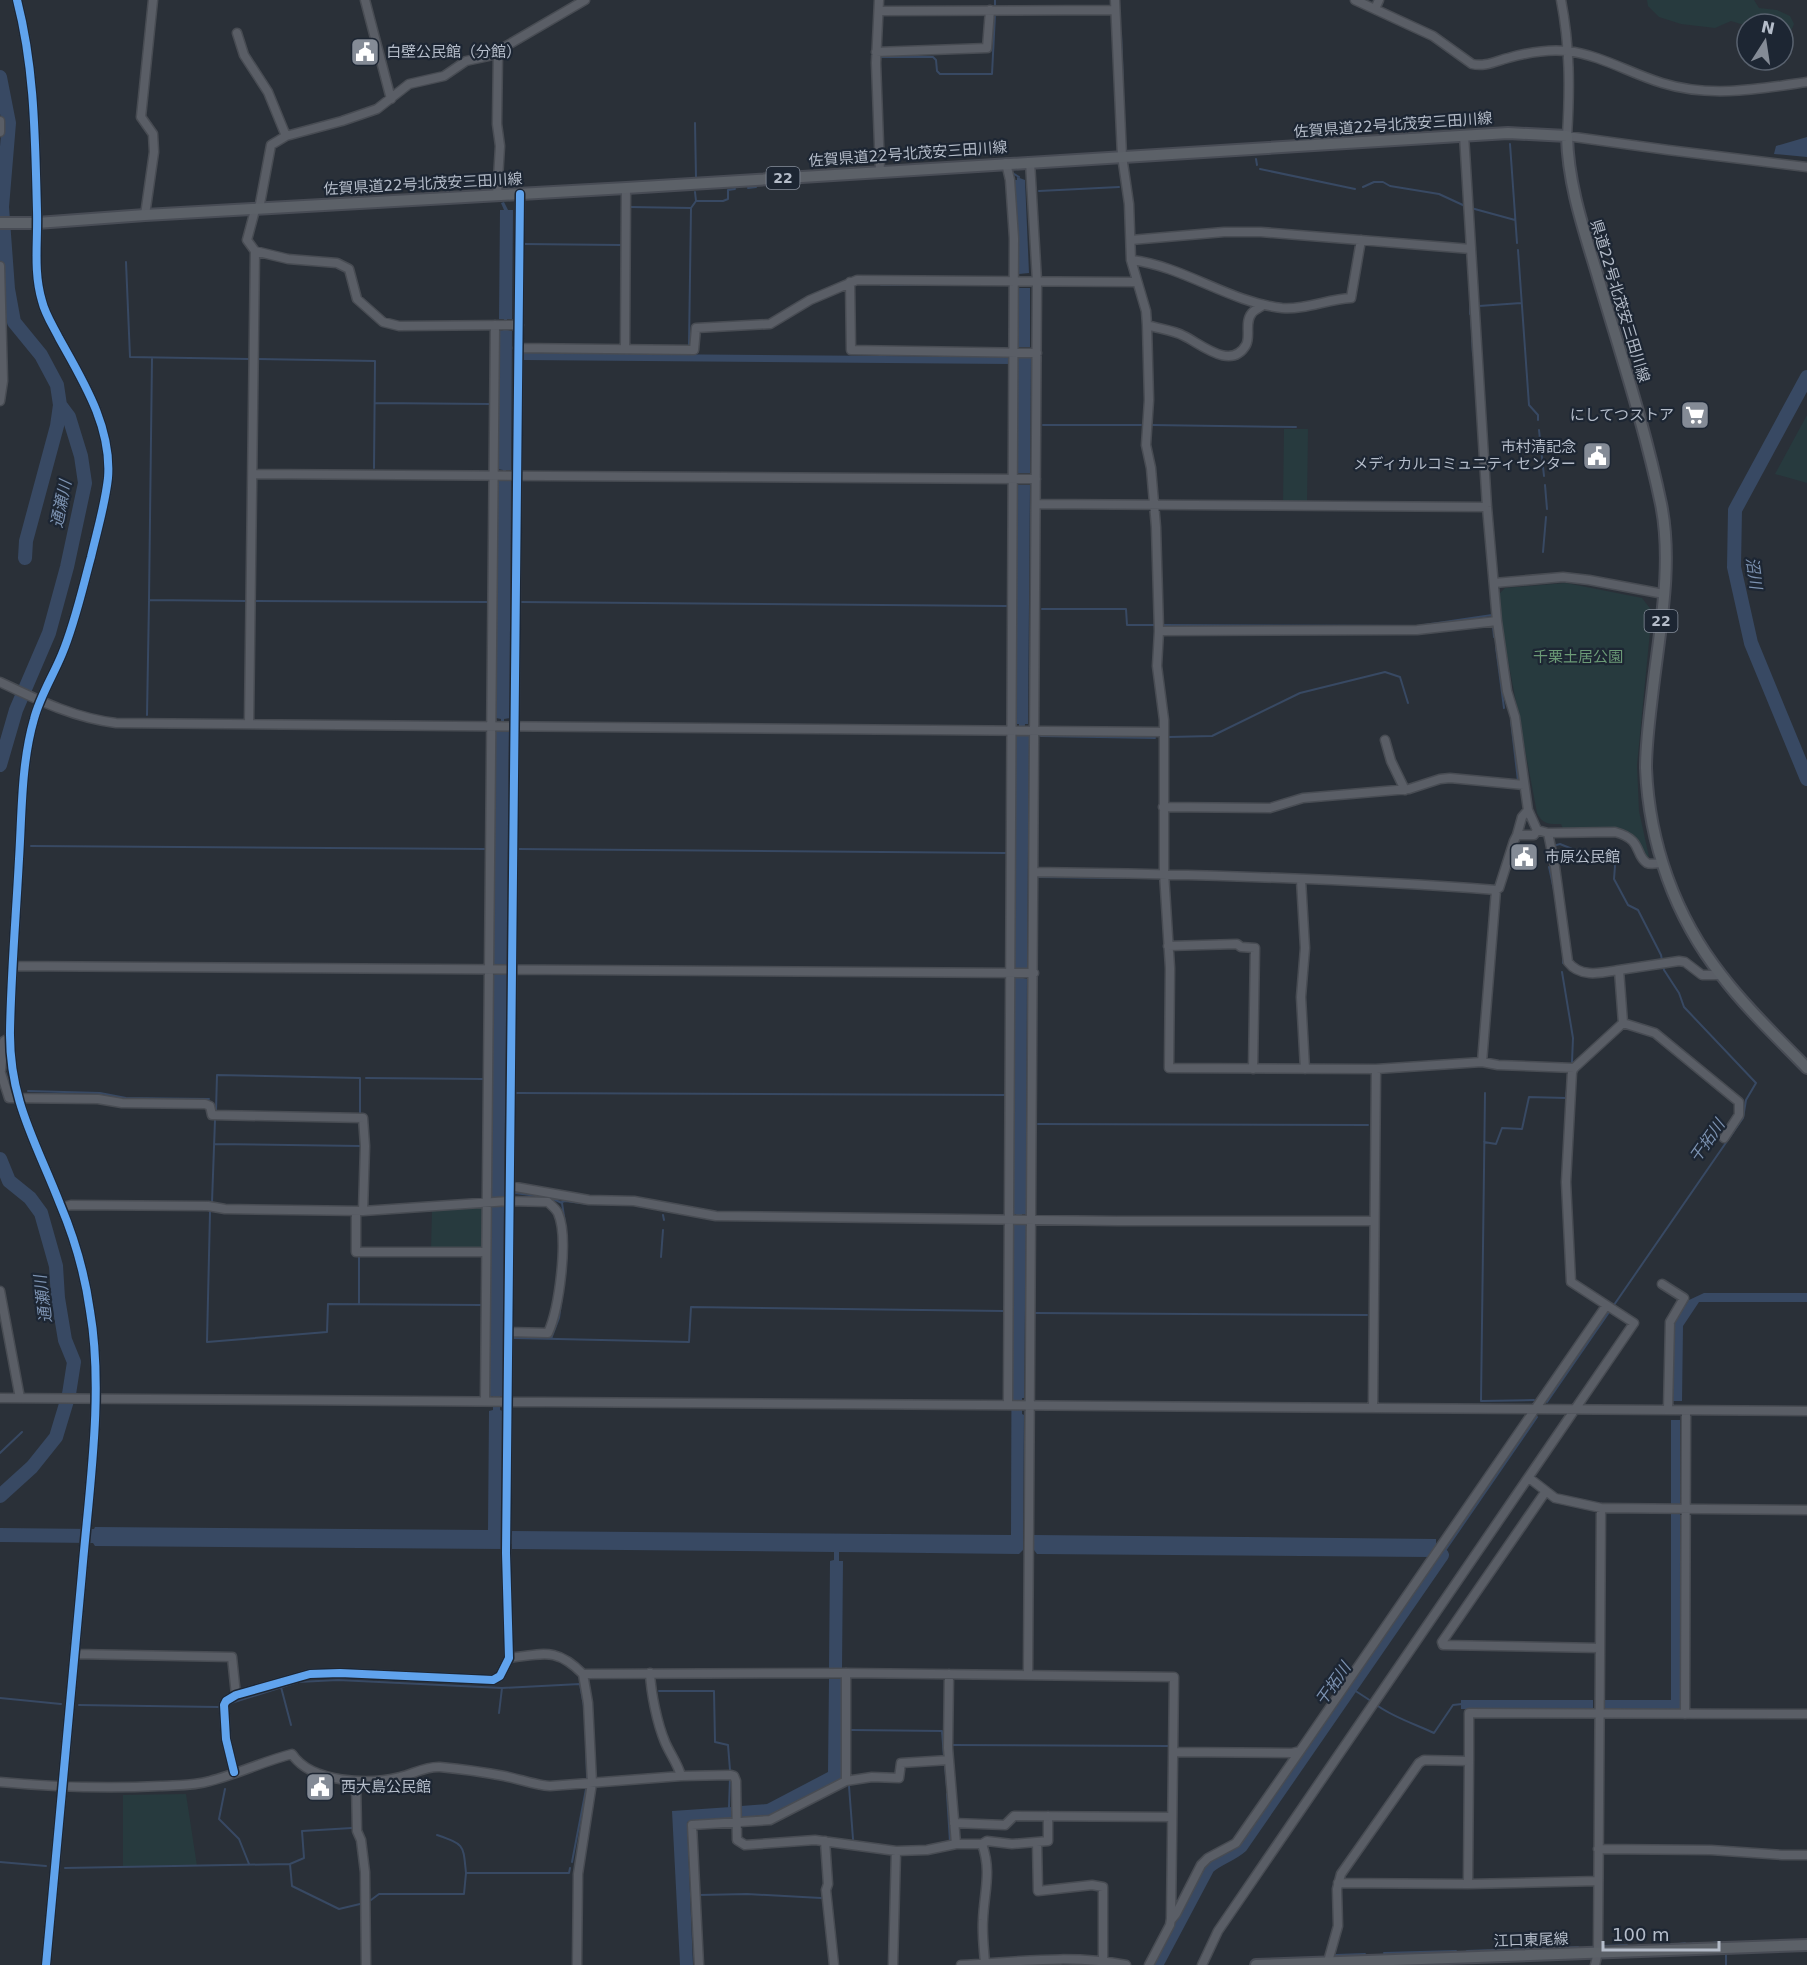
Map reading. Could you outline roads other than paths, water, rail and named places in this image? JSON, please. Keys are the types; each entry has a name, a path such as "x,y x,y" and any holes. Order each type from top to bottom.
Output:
{"main road":[{"name":"佐賀県道22号北茂安三田川線","path":"0,223 37,223 626,188 1464,135 1509,133 1567,136"},
{"name":"県道22号北茂安三田川線","path":"1567,136 1570,179 1581,224 1633,398 1661,507 1666,554 1664,594 1650,710 1646,766 1650,812 1662,863 1682,915 1721,975 1807,1068"},
{"name":"江口東尾線","path":"1257,1965 1807,1945"}],"street":[{"path":"17,0 23,21 33,104 36,264 42,303 99,417 105,435 108,473 105,500 78,608 61,655 36,699 26,763 10,1037 18,1099 28,1129 62,1207 80,1265 90,1311 95,1364 95,1398 84,1550 46,1965"},
{"path":"145,215 154,152 153,134 141,117 153,0"},
{"path":"365,0 391,99"},
{"path":"249,724 255,251 247,240 257,209 271,145 286,136 377,109 409,84 444,76 466,61 489,56 585,0"},
{"path":"879,0 876,52 880,171"},
{"path":"974,0 974,10"},
{"path":"1023,0 1023,10"},
{"path":"1115,0 1122,156 1129,204 1131,260 1148,325 1149,400 1146,446 1151,468 1154,506 1159,630 1157,666 1164,720 1164,873 1170,968 1169,1068 1376,1069 1482,1062 1498,1065 1574,1068"},
{"path":"1355,0 1433,36 1472,64 1480,66 1510,57 1543,51 1569,51 1605,60 1661,83 1678,87 1734,92 1807,82"},
{"path":"1375,9 1379,0"},
{"path":"1561,0 1569,51 1570,88 1567,136 1807,167"},
{"path":"876,52 987,48 990,10"},
{"path":"879,11 1115,10"},
{"path":"237,33 244,55 268,92 286,136"},
{"path":"497,195 500,146 497,124 498,51"},
{"path":"0,121 0,132"},
{"path":"1464,135 1487,507 1497,621 1507,691 1515,717 1528,810 1537,830"},
{"path":"1028,1676 1028,1405 1020,1218 1017,973 1023,730 1036,504 1037,281 1030,162"},
{"path":"1006,163 1011,192 1014,238 1014,479 1023,730 1034,872 1034,973 1009,1405"},
{"path":"625,349 626,188"},
{"path":"234,1772 226,1739 224,1705 225,1701 236,1695 310,1674 340,1673 492,1680 500,1676 509,1658 506,1401 509,1332 498,1201 505,475 518,348 520,194"},
{"path":"1131,240 1224,232 1303,234 1471,249"},
{"path":"1131,260 1181,273 1205,285 1263,305 1296,308 1339,298 1351,298 1361,240"},
{"path":"255,251 288,259 337,263 349,269 357,299 383,322 399,326 519,325"},
{"path":"0,266 3,381 0,401"},
{"path":"518,348 694,350 696,328 770,324 810,300 857,280 1137,282"},
{"path":"850,282 851,351 1036,353"},
{"path":"1148,325 1183,335 1208,351 1228,355 1240,352 1247,343 1247,325 1251,314 1263,305"},
{"path":"486,1401 486,1252 498,1201 510,1186 500,970 505,475 502,325"},
{"path":"253,474 1036,479"},
{"path":"1036,504 1487,507"},
{"path":"1494,584 1563,577 1664,594"},
{"path":"1159,630 1416,630 1497,621"},
{"path":"0,682 36,699 92,720 116,723 1163,732"},
{"path":"1385,740 1391,761 1405,790"},
{"path":"1163,807 1270,808 1302,798 1405,790 1449,778 1524,785"},
{"path":"1482,1062 1496,890 1499,888 1522,817 1528,810"},
{"path":"1537,830 1548,833 1615,832 1629,837 1649,864 1662,863"},
{"path":"1517,835 1534,835 1537,830"},
{"path":"1548,833 1568,962 1571,966 1593,974 1679,960 1702,975 1721,975"},
{"path":"1034,872 1164,873 1407,883 1496,890"},
{"path":"1301,880 1305,948 1301,997 1305,1069"},
{"path":"1168,946 1237,944 1241,947 1255,948 1252,1070"},
{"path":"13,966 1034,973"},
{"path":"1619,970 1623,1023"},
{"path":"1202,1965 1218,1931 1634,1323 1571,1282 1566,1182 1574,1068 1623,1023"},
{"path":"1623,1023 1655,1034 1739,1102 1739,1115 1724,1138"},
{"path":"10,1037 4,1041 1,1070 9,1098 205,1104 210,1106 212,1115 363,1118 365,1146 356,1252 486,1252"},
{"path":"1373,1407 1376,1069"},
{"path":"510,1186 589,1200 634,1201 716,1216 1117,1221 1374,1221"},
{"path":"62,1207 71,1205 208,1206 225,1209 360,1211 498,1201 548,1202 557,1212 561,1229 562,1253 555,1318 548,1333 509,1332"},
{"path":"1662,1284 1684,1298 1670,1322 1668,1410"},
{"path":"0,1291 20,1398"},
{"path":"1171,1919 1176,1914 1201,1865 1208,1858 1236,1843 1535,1408 1610,1308"},
{"path":"0,1398 1807,1411"},
{"path":"1685,1714 1686,1410"},
{"path":"1529,1478 1555,1498 1601,1508 1807,1510"},
{"path":"1546,1491 1442,1642 1443,1645 1600,1648"},
{"path":"1595,1965 1598,1952 1601,1508"},
{"path":"75,1654 232,1657 236,1695"},
{"path":"509,1658 560,1655 583,1674 846,1673 1174,1677 1171,1919 1149,1965"},
{"path":"650,1673 650,1686 664,1741 681,1776"},
{"path":"846,1673 846,1781"},
{"path":"577,1965 578,1874 592,1784 588,1704 583,1674"},
{"path":"949,1674 949,1760 956,1844"},
{"path":"1468,1884 1469,1713 1807,1714"},
{"path":"1173,1752 1292,1753 1300,1751"},
{"path":"0,1782 63,1788 133,1788 189,1784 209,1782 273,1758 292,1754 298,1764 305,1768 356,1782 392,1779 437,1767 500,1775 535,1785 592,1784 722,1774 734,1776 736,1781 737,1840 745,1845 825,1840 896,1851 927,1850 956,1844 982,1844 987,1841 1012,1844 1048,1842 1048,1816"},
{"path":"699,1965 692,1825 770,1820 846,1781 872,1777 899,1778 901,1763 949,1760"},
{"path":"1327,1964 1338,1926 1338,1883 1341,1874 1419,1763 1424,1760 1468,1761"},
{"path":"356,1782 357,1831 361,1840 365,1872 366,1965"},
{"path":"954,1823 1005,1825 1014,1816 1172,1817"},
{"path":"825,1840 828,1884 826,1890 834,1965"},
{"path":"1037,1842 1038,1891 1092,1885 1103,1887 1102,1960"},
{"path":"982,1844 987,1860 988,1876 983,1921 985,1964"},
{"path":"1598,1849 1711,1850 1807,1855"},
{"path":"893,1965 896,1851"},
{"path":"1338,1883 1468,1884 1598,1881"},
{"path":"961,1965 1069,1959 1102,1960 1126,1965"}],"water":[{"path":"1807,137 1807,157 1774,154 1776,146"},
{"path":"1017,177 1025,180 1029,273 1019,274 1014,180 1017,180"},
{"path":"504,202 508,210 513,210 512,319 507,319 507,330 512,331 511,470 506,470 506,480 511,480 510,718 504,719 504,730 509,730 507,964 502,965 502,974 507,975 504,1196 500,1197 500,1205 504,1205 503,1396 500,1396 500,1410 503,1411 502,1534 512,1535 512,1531 1011,1535 1012,1224 1016,1224 1016,1214 1012,1214 1014,978 1017,978 1018,968 1014,968 1015,736 1019,736 1019,724 1016,724 1017,485 1030,485 1028,724 1025,724 1024,736 1029,736 1027,968 1023,968 1023,978 1027,979 1026,1214 1022,1214 1022,1224 1026,1224 1024,1398 1022,1398 1022,1414 1024,1415 1023,1550 1019,1554 839,1552 839,1561 843,1561 842,1668 829,1668 830,1561 834,1560 834,1552 512,1549 512,1544 502,1544 502,1549 95,1546 93,1543 0,1542 0,1528 488,1530 489,1411 493,1410 493,1396 489,1396 491,1206 495,1205 495,1197 491,1197 493,975 498,974 498,965 493,964 496,730 501,730 501,719 496,718 498,480 503,480 503,470 498,469 499,331 504,330 504,319 499,319 500,210 504,210 501,203"},
{"path":"1018,288 1030,288 1030,347 1018,347"},
{"path":"523,353 1009,357 1009,364 523,360"},
{"path":"1018,358 1031,358 1030,473 1017,473"},
{"path":"1704,1293 1807,1293 1807,1302 1699,1302 1683,1326 1682,1401 1673,1401 1674,1323 1689,1300"},
{"path":"1671,1420 1680,1420 1680,1504 1671,1504"},
{"path":"1671,1514 1680,1514 1680,1710 1605,1710 1605,1700 1671,1700"},
{"path":"1034,1535 1436,1539 1436,1546 1428,1557 1037,1554 1034,1550"},
{"path":"829,1679 842,1679 842,1779 769,1815 741,1817 741,1806 767,1804 828,1772"},
{"path":"1461,1700 1593,1700 1593,1709 1461,1709"},
{"path":"731,1807 731,1818 687,1822 693,1965 680,1965 672,1811"}],"waterway":[{"path":"995,0 995,7"},
{"path":"879,57 933,57 940,74 992,74 995,15"},
{"path":"1121,33 1123,84"},
{"name":"通瀬川","path":"0,77 9,123 2,207 8,289 14,322 41,355 57,385 60,405 69,417 81,456 85,483 67,567 49,633 16,710 0,765"},
{"path":"695,123 696,178"},
{"path":"1510,144 1517,243"},
{"path":"1256,159 1257,165"},
{"path":"1260,169 1355,189"},
{"path":"1011,172 1019,177"},
{"path":"1363,187 1374,182 1383,182 1390,186 1439,194 1465,206"},
{"path":"748,188 756,187"},
{"path":"1039,191 1119,187"},
{"path":"696,201 723,201 728,199 728,190 735,189"},
{"path":"689,346 691,208 696,201 695,192"},
{"path":"630,207 691,208"},
{"path":"1471,208 1515,220"},
{"path":"524,244 620,245"},
{"path":"1518,250 1529,405 1538,415 1538,420"},
{"path":"126,262 130,357 249,359"},
{"path":"881,285 1009,285"},
{"path":"1479,306 1521,303"},
{"path":"1470,306 1470,314"},
{"path":"1471,321 1472,331"},
{"path":"1472,337 1473,355"},
{"path":"152,358 149,600 246,601"},
{"path":"258,359 375,361 374,468"},
{"path":"1474,362 1475,378"},
{"name":"沼川","path":"1807,377 1735,510 1734,567 1751,643 1807,779"},
{"path":"375,403 490,404"},
{"path":"25,558 26,541 57,426 60,405"},
{"path":"1043,425 1141,425"},
{"path":"1152,425 1296,427"},
{"path":"1539,430 1544,476"},
{"path":"1545,485 1547,509"},
{"path":"1543,552 1546,517"},
{"path":"147,715 149,601"},
{"path":"255,601 487,602"},
{"path":"520,602 1006,606"},
{"path":"1424,625 1492,615 1492,606"},
{"path":"1042,609 1126,609 1127,625 1154,625"},
{"path":"1163,625 1418,626"},
{"path":"1493,626 1494,637"},
{"path":"1496,647 1504,708"},
{"path":"1169,737 1212,736 1300,693 1385,672 1400,677 1408,703"},
{"path":"1511,721 1518,781"},
{"path":"1041,736 1155,738"},
{"name":"干拓川","path":"1547,1402 1743,1118 1746,1100 1756,1083 1684,1007 1679,993 1664,970 1661,955 1638,910 1628,905 1614,879 1615,866 1611,856 1587,855 1560,844 1553,846"},
{"path":"31,846 484,849"},
{"path":"518,849 1005,853"},
{"path":"1549,867 1554,890"},
{"path":"1036,877 1124,878"},
{"path":"1563,954 1563,963"},
{"path":"1562,972 1573,1038 1572,1062"},
{"path":"216,1111 217,1075 360,1078 360,1114"},
{"path":"366,1078 482,1079"},
{"path":"1484,1142 1496,1144 1502,1128 1522,1129 1529,1097 1566,1098 1567,1089"},
{"path":"28,1091 100,1093 126,1098 209,1099"},
{"path":"517,1093 1004,1095"},
{"path":"1485,1093 1481,1401 1534,1400"},
{"path":"212,1202 215,1120"},
{"path":"1038,1124 1368,1125"},
{"path":"214,1144 361,1146"},
{"name":"通瀬川","path":"0,1159 9,1181 30,1198 41,1213 56,1266 58,1298 65,1340 74,1362 69,1394 56,1437 32,1467 0,1496"},
{"path":"359,1207 360,1187"},
{"path":"515,1193 551,1198 562,1203 565,1223"},
{"path":"562,1202 589,1204"},
{"path":"637,1206 646,1207"},
{"path":"210,1212 207,1342 327,1332 328,1304 480,1305"},
{"path":"663,1215 664,1220"},
{"path":"661,1257 663,1230"},
{"path":"359,1256 359,1304"},
{"path":"551,1339 559,1318 562,1296"},
{"path":"514,1338 689,1342 691,1307 1004,1311"},
{"path":"1034,1313 1367,1315"},
{"name":"干拓川","path":"1442,1555 1537,1417"},
{"path":"0,1453 22,1432"},
{"name":"干拓川","path":"1156,1965 1208,1867 1241,1846 1442,1555"},
{"path":"228,1704 298,1682 338,1680 502,1688 580,1684 584,1706"},
{"path":"281,1687 291,1725"},
{"path":"499,1713 502,1688"},
{"path":"1351,1688 1371,1701"},
{"path":"659,1691 714,1691 715,1742 728,1745 730,1770"},
{"path":"0,1698 61,1704"},
{"path":"1378,1706 1434,1733 1453,1705 1462,1704"},
{"path":"79,1705 218,1707"},
{"path":"852,1730 942,1731 944,1757"},
{"path":"586,1739 587,1778"},
{"path":"952,1745 1168,1746"},
{"path":"945,1765 947,1787"},
{"path":"729,1807 730,1778"},
{"path":"849,1786 853,1839"},
{"path":"225,1789 219,1819 239,1839 249,1864"},
{"path":"572,1862 586,1789"},
{"path":"947,1794 950,1842"},
{"path":"290,1864 304,1858 302,1831 352,1828"},
{"path":"437,1835 461,1847 466,1873 569,1873 570,1868"},
{"path":"0,1862 46,1866"},
{"path":"65,1868 290,1864 292,1886 339,1909 360,1904"},
{"path":"371,1900 379,1894 464,1894 466,1873"},
{"path":"699,1895 747,1894 821,1898"},
{"path":"1712,1943 1717,1942"},
{"path":"1679,1944 1685,1943"},
{"path":"1693,1943 1706,1943"},
{"path":"1652,1945 1672,1944"},
{"path":"1604,1946 1627,1945"},
{"path":"1638,1945 1643,1945"},
{"path":"1557,1948 1578,1947"},
{"path":"1467,1951 1547,1948"},
{"path":"1384,1953 1456,1951"},
{"path":"1336,1955 1365,1954"},
{"path":"1726,1954 1726,1965"}],"place":[{"name":"白壁公民館（分館）","path":"365,52"},
{"name":"にしてつストア","path":"1695,415"},
{"name":"市村清記念 メディカルコミュニティセンター","path":"1597,456"},
{"name":"市原公民館","path":"1524,857"},
{"name":"西大島公民館","path":"320,1787"}],"park label":[{"name":"千栗土居公園","path":"1578,657"}]}
